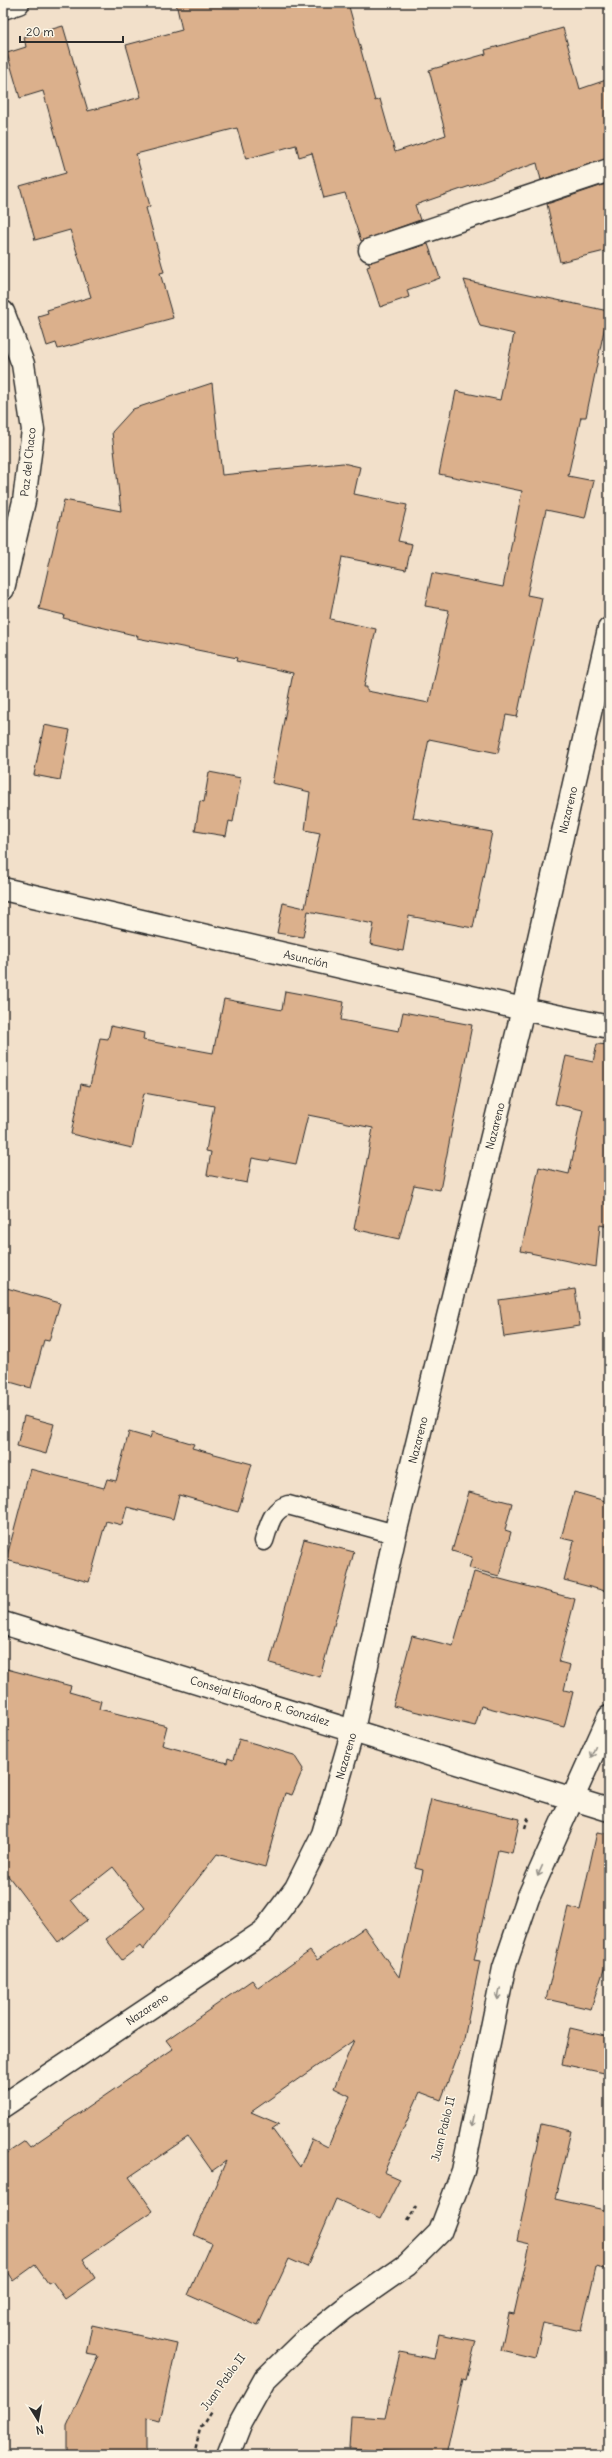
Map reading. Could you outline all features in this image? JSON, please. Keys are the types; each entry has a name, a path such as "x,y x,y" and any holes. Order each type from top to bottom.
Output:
{"street":[{"path":"3,8 18,3"},
{"path":"370,250 609,170"},
{"name":"Paz del Chaco","path":"3,312 23,364 33,430 24,501 3,589"},
{"name":"Nazareno","path":"3,2106 263,1932 296,1888 323,1834 353,1730 395,1534 523,1009 609,629"},
{"name":"Asunción","path":"3,889 523,1009 609,1027"},
{"name":"Consejal Eliodoro R. González","path":"3,1623 609,1810"},
{"path":"228,2455 241,2422 265,2379 302,2342 344,2309 408,2265 440,2232 463,2171 504,1968 528,1898 609,1716"}],"lane":[{"path":"264,1541 274,1512 280,1507 288,1505 395,1534"}],"path":[{"path":"524,1831 537,1788"},
{"path":"406,2223 418,2205"},
{"name":"Juan Pablo II","path":"194,2455 200,2429 216,2404"}],"building":[{"path":"176,3 348,3 375,101 380,99 395,152 446,135 429,70 486,54 485,50 563,28 580,89 609,79 609,158 541,180 537,163 415,205 420,220 361,241 345,193 324,198 312,153 299,157 296,145 246,159 237,128 136,154 150,206 146,208 164,272 160,273 173,318 58,349 56,343 47,346 38,316 48,313 47,310 91,297 70,230 35,240 20,186 66,173 43,91 20,98 7,53 26,47 24,37 63,26 88,111 141,97 126,45 182,30"},
{"path":"609,183 609,250 560,262 547,204"},
{"path":"428,244 440,278 407,290 409,297 380,307 367,267 370,266 368,262"},
{"path":"464,280 608,311 586,417 581,417 568,476 594,481 585,518 546,510 527,595 542,598 517,717 506,715 498,753 429,739 413,818 492,832 473,928 409,916 403,951 370,944 374,924 308,911 303,937 277,933 283,903 305,908 320,833 305,830 310,792 272,783 293,673 236,661 237,658 137,638 138,636 63,618 64,615 39,609 64,500 121,511 112,432 133,409 212,383 222,475 343,463 360,467 354,494 407,505 398,541 412,544 406,570 342,557 330,619 376,629 364,687 367,687 367,691 429,703 449,610 425,606 432,573 503,587 522,491 439,474 456,391 500,400 514,334 480,326"},
{"path":"44,725 70,730 60,780 34,775"},
{"path":"209,772 241,778 233,822 229,821 226,836 195,831 200,801 204,802"},
{"path":"285,991 344,1002 341,1020 399,1031 403,1012 472,1025 440,1190 414,1185 399,1239 354,1229 373,1128 308,1115 296,1164 270,1159 269,1161 252,1158 247,1183 207,1175 211,1152 206,1151 214,1106 144,1093 132,1148 71,1134 81,1084 90,1086 100,1038 108,1039 111,1026 144,1033 143,1040 213,1053 224,999 282,1010"},
{"path":"597,1044 609,1045 609,1227 600,1225 596,1267 521,1251 539,1167 569,1174 583,1110 555,1104 566,1056 593,1062"},
{"path":"3,1287 60,1303 49,1341 44,1340 31,1388 3,1380"},
{"path":"575,1289 580,1326 504,1337 499,1300"},
{"path":"24,1416 54,1424 46,1454 17,1446"},
{"path":"129,1432 150,1438 152,1432 194,1444 192,1448 252,1464 238,1512 179,1495 173,1519 127,1507 122,1525 106,1521 89,1582 6,1560 30,1469 104,1488 107,1479 116,1481"},
{"path":"469,1492 512,1503 505,1530 511,1532 499,1576 469,1568 472,1557 452,1551"},
{"path":"574,1492 609,1502 609,1592 564,1580 574,1541 561,1538"},
{"path":"304,1539 354,1552 320,1677 270,1663"},
{"path":"474,1572 575,1599 559,1662 570,1665 564,1690 573,1692 564,1727 481,1706 475,1726 393,1706 412,1636 453,1646"},
{"path":"3,1668 71,1686 69,1692 101,1701 99,1709 167,1726 162,1745 227,1763 228,1758 233,1760 239,1739 294,1755 303,1769 292,1795 285,1793 265,1867 217,1854 143,1950 140,1946 122,1960 106,1939 145,1908 113,1867 71,1900 87,1920 58,1942 3,1869"},
{"path":"431,1799 520,1819 512,1853 498,1850 474,1960 480,1961 464,2039 441,2100 420,2092 384,2172 400,2179 380,2219 336,2199 307,2267 289,2259 258,2326 188,2295 211,2243 194,2235 226,2161 212,2171 188,2137 129,2177 153,2211 83,2259 95,2278 65,2299 52,2281 48,2283 35,2265 13,2281 3,2266 3,2156 25,2141 30,2147 173,2049 166,2040 252,1980 258,1988 310,1951 317,1960 364,1928 399,1977 423,1870 415,1868","holes":["354,2040 334,2088 350,2096 328,2147 312,2139 300,2167 272,2129 279,2124 251,2112"]},
{"path":"597,1832 609,1834 609,1954 591,2009 546,1999 568,1907 580,1910"},
{"path":"570,2028 609,2037 609,2074 562,2064"},
{"path":"541,2124 571,2131 555,2199 609,2211 609,2270 596,2267 581,2331 543,2323 535,2358 501,2350 509,2313 514,2314 530,2244 517,2241"},
{"path":"92,2325 177,2344 160,2421 146,2418 146,2455 67,2455 67,2426 98,2356 86,2354"},
{"path":"439,2334 476,2341 466,2380 463,2379 446,2455 349,2449 351,2416 385,2418 400,2352 434,2359"}]}
